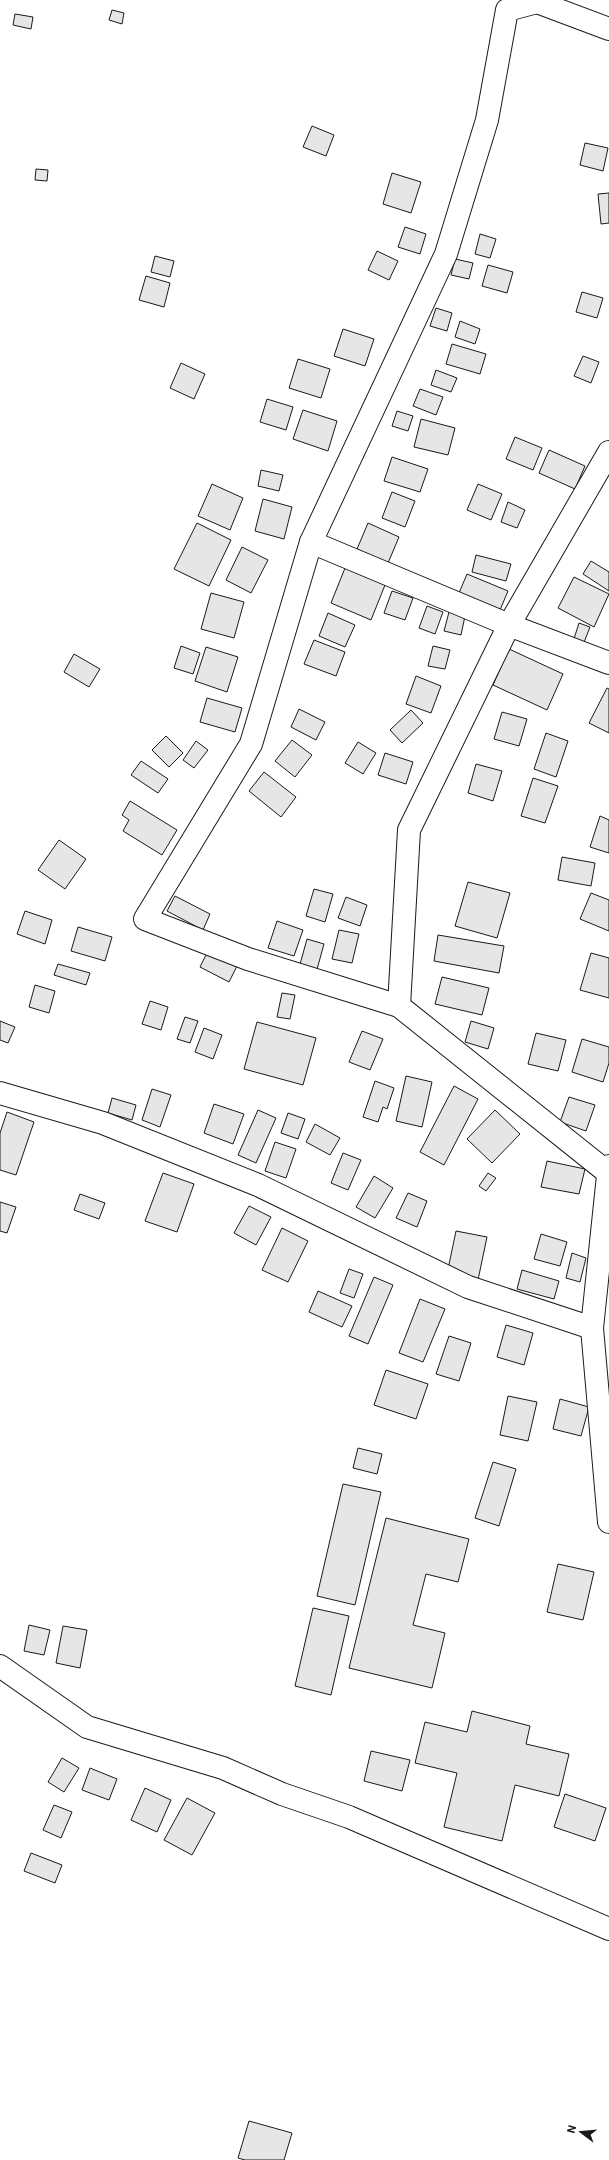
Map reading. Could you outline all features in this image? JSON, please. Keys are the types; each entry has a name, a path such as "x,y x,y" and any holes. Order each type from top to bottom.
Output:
{"street":[{"path":"609,29 537,2 507,10 487,120 446,254 311,542 251,744 145,918 248,959 399,1006 608,1172 592,1328 609,1522"},
{"path":"399,1006 409,830 509,626 609,452"},
{"path":"311,542 509,626 609,663"},
{"path":"0,1093 103,1123 258,1185 468,1287 592,1328"},
{"path":"0,1666 87,1727 224,1768 282,1794 349,1817 609,1929"}],"building":[{"path":"112,10 124,13 122,24 109,20"},
{"path":"15,14 33,17 31,29 13,25"},
{"path":"312,126 334,135 326,156 303,147"},
{"path":"585,143 608,148 603,171 580,165"},
{"path":"36,169 48,170 47,181 35,180"},
{"path":"392,173 421,182 411,213 383,204"},
{"path":"609,193 609,223 601,224 598,194"},
{"path":"405,227 426,234 420,254 398,247"},
{"path":"480,234 496,239 490,258 475,254"},
{"path":"377,251 398,261 389,280 368,270"},
{"path":"155,256 174,261 170,277 151,272"},
{"path":"455,259 473,263 469,279 451,275"},
{"path":"488,265 513,272 507,293 482,286"},
{"path":"146,276 170,283 164,307 139,300"},
{"path":"582,292 603,298 597,318 576,312"},
{"path":"436,308 452,313 447,331 430,326"},
{"path":"460,321 480,329 475,344 455,337"},
{"path":"343,329 374,339 365,366 334,356"},
{"path":"452,344 486,354 480,374 446,364"},
{"path":"583,356 599,362 591,383 574,376"},
{"path":"298,359 330,369 321,398 289,388"},
{"path":"181,363 205,374 194,399 170,388"},
{"path":"436,370 457,378 451,392 431,385"},
{"path":"420,389 443,397 436,415 413,406"},
{"path":"267,399 293,407 286,430 260,422"},
{"path":"303,410 337,421 328,451 293,439"},
{"path":"397,411 413,416 408,431 392,426"},
{"path":"421,419 455,428 448,455 414,447"},
{"path":"515,437 542,448 533,470 506,459"},
{"path":"549,450 585,466 575,489 539,473"},
{"path":"392,457 428,469 420,492 384,481"},
{"path":"261,470 283,475 279,491 258,486"},
{"path":"212,484 243,498 230,530 198,516"},
{"path":"478,484 502,494 491,520 467,510"},
{"path":"392,492 415,501 405,527 382,518"},
{"path":"263,499 292,507 284,539 255,531"},
{"path":"508,502 525,510 517,528 501,522"},
{"path":"197,523 231,540 209,586 174,569"},
{"path":"368,523 399,537 388,563 357,549"},
{"path":"242,547 268,560 251,593 226,580"},
{"path":"476,555 511,564 506,581 472,572"},
{"path":"591,561 609,572 609,591 583,574"},
{"path":"345,568 385,585 371,620 331,603"},
{"path":"467,574 508,591 500,610 459,593"},
{"path":"574,577 609,594 594,627 558,608"},
{"path":"392,591 413,598 405,620 384,613"},
{"path":"211,593 244,602 234,638 201,629"},
{"path":"427,606 443,612 435,634 419,628"},
{"path":"449,612 465,616 461,635 444,631"},
{"path":"328,613 355,625 345,647 319,636"},
{"path":"579,623 590,627 583,645 573,642"},
{"path":"314,640 345,652 336,676 304,664"},
{"path":"181,646 200,653 193,674 174,668"},
{"path":"433,646 450,650 445,669 428,666"},
{"path":"206,647 238,657 227,692 195,681"},
{"path":"509,649 563,674 547,710 493,685"},
{"path":"74,654 100,669 89,687 64,672"},
{"path":"416,676 441,686 431,713 406,704"},
{"path":"607,688 609,689 609,733 589,723"},
{"path":"207,698 242,708 235,732 200,722"},
{"path":"299,709 325,722 316,740 291,727"},
{"path":"411,710 423,723 402,743 390,730"},
{"path":"502,712 527,719 519,746 494,739"},
{"path":"546,733 568,741 556,777 534,769"},
{"path":"166,736 183,753 169,767 152,750"},
{"path":"292,740 312,755 295,777 275,761"},
{"path":"196,741 208,750 194,768 183,760"},
{"path":"358,742 376,753 363,774 345,763"},
{"path":"385,753 413,762 406,784 378,775"},
{"path":"141,761 168,779 158,793 131,775"},
{"path":"476,764 502,771 493,801 468,793"},
{"path":"264,772 296,797 281,817 249,791"},
{"path":"533,778 558,786 545,823 521,816"},
{"path":"130,801 177,830 162,855 123,831 129,820 122,815"},
{"path":"600,816 609,820 609,853 590,847"},
{"path":"59,840 86,859 65,889 38,870"},
{"path":"562,857 595,863 591,886 558,880"},
{"path":"468,882 510,893 497,938 455,926"},
{"path":"314,889 333,894 325,922 306,916"},
{"path":"591,893 609,900 609,931 580,919"},
{"path":"175,896 210,914 203,930 167,911"},
{"path":"346,897 367,905 360,926 338,918"},
{"path":"25,911 52,920 45,944 17,934"},
{"path":"277,921 303,930 294,956 268,948"},
{"path":"78,927 112,937 105,961 71,951"},
{"path":"339,930 359,934 352,963 332,959"},
{"path":"438,935 504,946 499,973 434,961"},
{"path":"307,939 324,944 316,973 299,968"},
{"path":"210,947 239,962 229,982 200,967"},
{"path":"591,953 609,958 609,998 580,990"},
{"path":"58,964 90,973 86,985 54,975"},
{"path":"442,977 489,988 482,1015 435,1004"},
{"path":"35,985 55,991 49,1013 29,1007"},
{"path":"282,993 295,995 290,1019 277,1017"},
{"path":"150,1001 168,1007 161,1030 142,1024"},
{"path":"185,1017 198,1021 190,1043 177,1039"},
{"path":"0,1021 15,1027 8,1043 0,1040"},
{"path":"471,1021 494,1028 488,1049 465,1042"},
{"path":"257,1022 316,1038 303,1085 244,1069"},
{"path":"204,1028 222,1035 213,1059 195,1052"},
{"path":"362,1031 383,1039 370,1070 349,1062"},
{"path":"536,1033 566,1040 558,1071 528,1064"},
{"path":"582,1039 609,1047 609,1063 603,1082 572,1072"},
{"path":"406,1076 432,1082 422,1127 396,1121"},
{"path":"375,1081 394,1088 387,1109 383,1107 378,1122 363,1117"},
{"path":"454,1086 478,1099 444,1165 420,1152"},
{"path":"152,1089 171,1095 160,1127 142,1120"},
{"path":"569,1097 595,1105 586,1131 560,1122"},
{"path":"112,1098 136,1105 132,1120 108,1113"},
{"path":"214,1104 244,1114 233,1144 204,1133"},
{"path":"258,1110 276,1118 256,1163 238,1155"},
{"path":"495,1110 520,1134 492,1163 467,1139"},
{"path":"7,1112 34,1122 16,1175 0,1170 0,1133"},
{"path":"288,1113 305,1119 298,1139 281,1133"},
{"path":"315,1124 340,1138 330,1155 306,1142"},
{"path":"275,1142 296,1149 286,1178 265,1171"},
{"path":"343,1153 361,1160 348,1190 331,1183"},
{"path":"547,1161 585,1169 579,1194 541,1187"},
{"path":"163,1173 194,1184 177,1232 145,1221"},
{"path":"488,1173 496,1178 486,1191 479,1186"},
{"path":"374,1176 393,1188 375,1218 356,1207"},
{"path":"408,1193 427,1201 417,1227 396,1218"},
{"path":"80,1194 105,1203 99,1219 74,1210"},
{"path":"0,1202 16,1207 7,1233 0,1231"},
{"path":"249,1206 271,1217 256,1245 234,1233"},
{"path":"282,1228 308,1241 288,1282 262,1270"},
{"path":"456,1231 487,1237 478,1280 447,1274"},
{"path":"541,1234 567,1242 560,1266 534,1259"},
{"path":"572,1253 586,1258 580,1282 566,1278"},
{"path":"349,1269 363,1274 354,1298 340,1293"},
{"path":"522,1270 559,1281 554,1299 517,1289"},
{"path":"374,1277 393,1285 368,1344 349,1336"},
{"path":"318,1291 352,1306 342,1327 309,1312"},
{"path":"420,1299 445,1309 423,1362 399,1353"},
{"path":"506,1325 533,1333 524,1365 497,1357"},
{"path":"449,1336 471,1343 459,1381 436,1374"},
{"path":"386,1370 428,1384 416,1419 374,1405"},
{"path":"508,1396 537,1402 528,1441 500,1435"},
{"path":"560,1399 589,1407 581,1436 553,1429"},
{"path":"358,1448 382,1454 377,1474 353,1468"},
{"path":"493,1462 516,1469 499,1526 475,1518"},
{"path":"343,1484 381,1492 355,1605 317,1596"},
{"path":"386,1518 469,1539 458,1582 426,1574 413,1625 445,1633 432,1688 349,1668"},
{"path":"558,1564 594,1572 583,1620 547,1612"},
{"path":"313,1608 349,1616 331,1695 295,1686"},
{"path":"29,1625 50,1630 44,1655 24,1651"},
{"path":"63,1626 87,1630 80,1668 56,1663"},
{"path":"472,1711 530,1726 526,1744 569,1754 559,1796 515,1785 502,1841 444,1827 457,1773 415,1763 425,1722 467,1732"},
{"path":"371,1751 410,1760 402,1791 364,1781"},
{"path":"62,1758 79,1768 64,1792 48,1782"},
{"path":"90,1768 117,1779 109,1800 82,1790"},
{"path":"145,1788 171,1800 157,1832 131,1820"},
{"path":"565,1794 606,1808 595,1841 554,1827"},
{"path":"187,1798 215,1813 192,1855 164,1840"},
{"path":"54,1805 72,1812 61,1838 43,1830"},
{"path":"31,1853 62,1865 55,1883 24,1871"},
{"path":"249,2121 292,2133 284,2160 245,2160 238,2158"}]}
